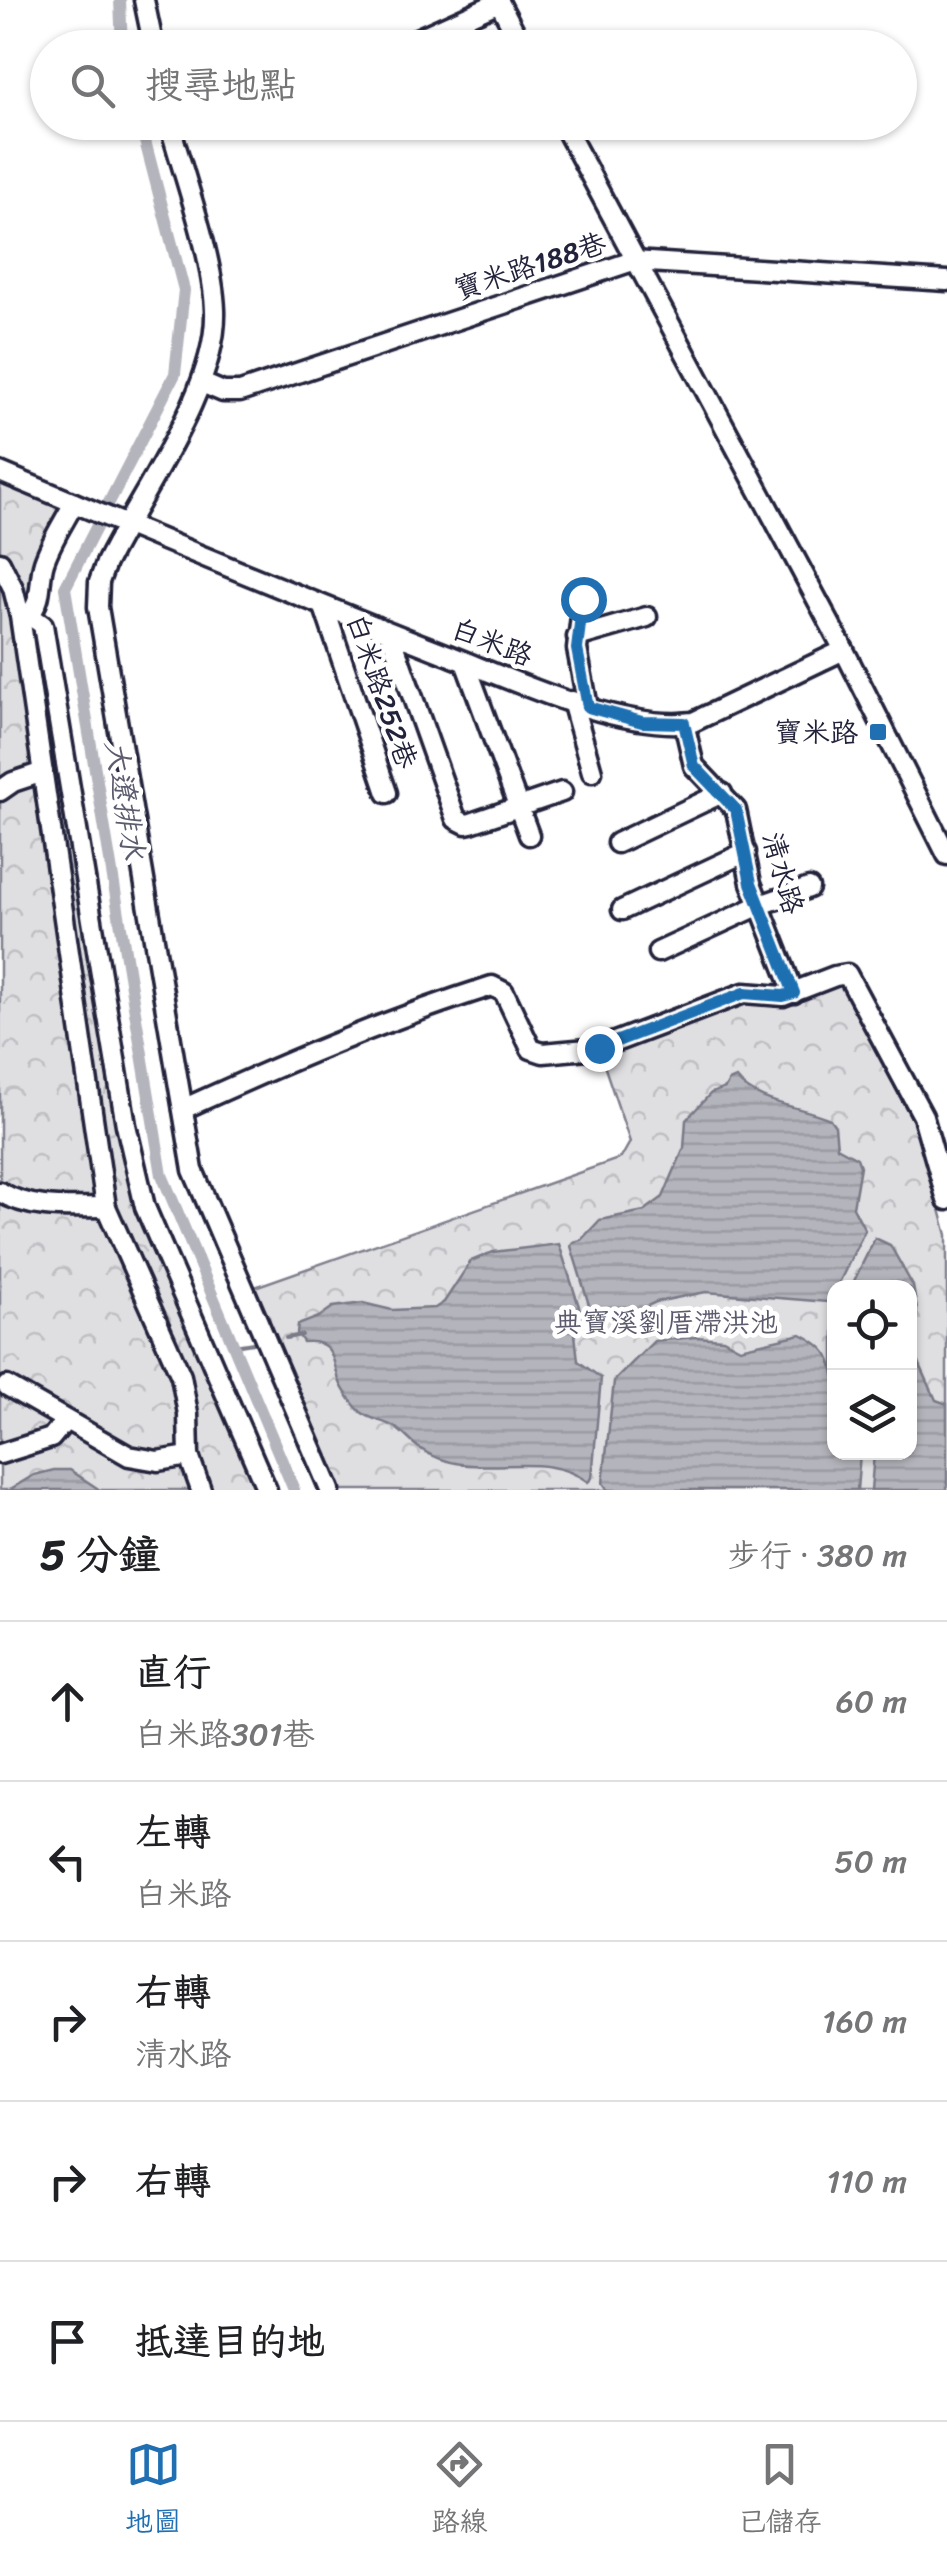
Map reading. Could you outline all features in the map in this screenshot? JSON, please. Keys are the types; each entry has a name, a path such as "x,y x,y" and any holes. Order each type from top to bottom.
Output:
{"street":[{"path":"144,0 150,30"},
{"path":"436,30 498,1 513,30"},
{"path":"174,140 212,282 214,337 202,383 101,574 98,607 182,1109 198,1182 330,1490"},
{"path":"571,140 844,650 947,855"},
{"name":"寶米路188巷","path":"202,383 223,392 240,392 633,260 947,281"},
{"path":"0,472 77,504 45,559 39,604 25,616"},
{"name":"白米路","path":"77,504 465,662 642,722 684,723 719,711 844,650"},
{"path":"0,562 25,616 43,772 106,1207 181,1376 188,1414 188,1456 201,1490"},
{"path":"583,599 577,637 580,704 592,772"},
{"name":"白米路252巷","path":"324,606 387,792"},
{"path":"25,616 43,625 126,1126 145,1207 267,1490"},
{"path":"577,637 648,617"},
{"path":"390,632 456,818 466,824 562,792"},
{"path":"465,662 529,835"},
{"name":"清水路","path":"684,723 694,766 736,810 751,883 794,993"},
{"path":"0,791 43,772"},
{"path":"618,842 722,793"},
{"path":"622,910 746,852"},
{"path":"658,952 760,905 809,888"},
{"path":"182,1109 360,1032 492,986 504,992 532,1049 543,1053 599,1048 744,993 783,996 847,974 922,1116 947,1200"},
{"path":"0,1192 45,1207 106,1207"},
{"path":"7,1386 129,1456 158,1462 188,1456"},
{"path":"0,1454 51,1438 65,1421"}],"green space":[{"path":"0,476 72,504 45,586 41,622 136,1191 262,1490 0,1490"},
{"name":"典寶溪劉厝滯洪池","path":"828,983 843,986 919,1133 947,1235 947,1490 338,1490 252,1288 621,1158 630,1142 604,1065 616,1050 750,996"}],"shaded area":[{"path":"736,1078 755,1094 830,1119 835,1126 837,1147 857,1158 860,1166 853,1207 865,1230 840,1280 827,1280 827,1302 706,1292 656,1302 621,1318 593,1318 573,1242 581,1240 600,1220 644,1211 663,1197 684,1148 686,1120 711,1093 725,1088"},
{"path":"875,1238 890,1245 910,1280 854,1280"},
{"path":"559,1244 584,1322 575,1334 578,1361 601,1378 592,1478 588,1482 569,1471 548,1466 484,1466 440,1459 419,1448 396,1428 361,1412 341,1384 326,1347 303,1342 297,1333 298,1325 333,1307 363,1303 392,1310 435,1308 444,1302 471,1261 493,1252"},
{"path":"801,1334 827,1354 827,1460 859,1460 857,1490 608,1490 603,1483 614,1381 654,1341 723,1339 740,1348"},
{"path":"917,1358 936,1400 947,1404 947,1490 871,1490 873,1460 917,1460"},
{"path":"70,1470 100,1490 9,1490 34,1475"}],"waterway":[{"name":"大遼排水","path":"120,0 121,30"},
{"name":"大遼排水","path":"145,140 184,290 175,374 65,588 162,1175 294,1490"},
{"path":"286,1338 302,1335"},
{"path":"234,1346 253,1343"}],"place":[{"name":"寶米路","path":"878,732"}],"route":[{"path":"583,599 577,649 588,707 642,722 684,723 694,766 736,810 751,883 794,993 744,993 599,1048"}]}
